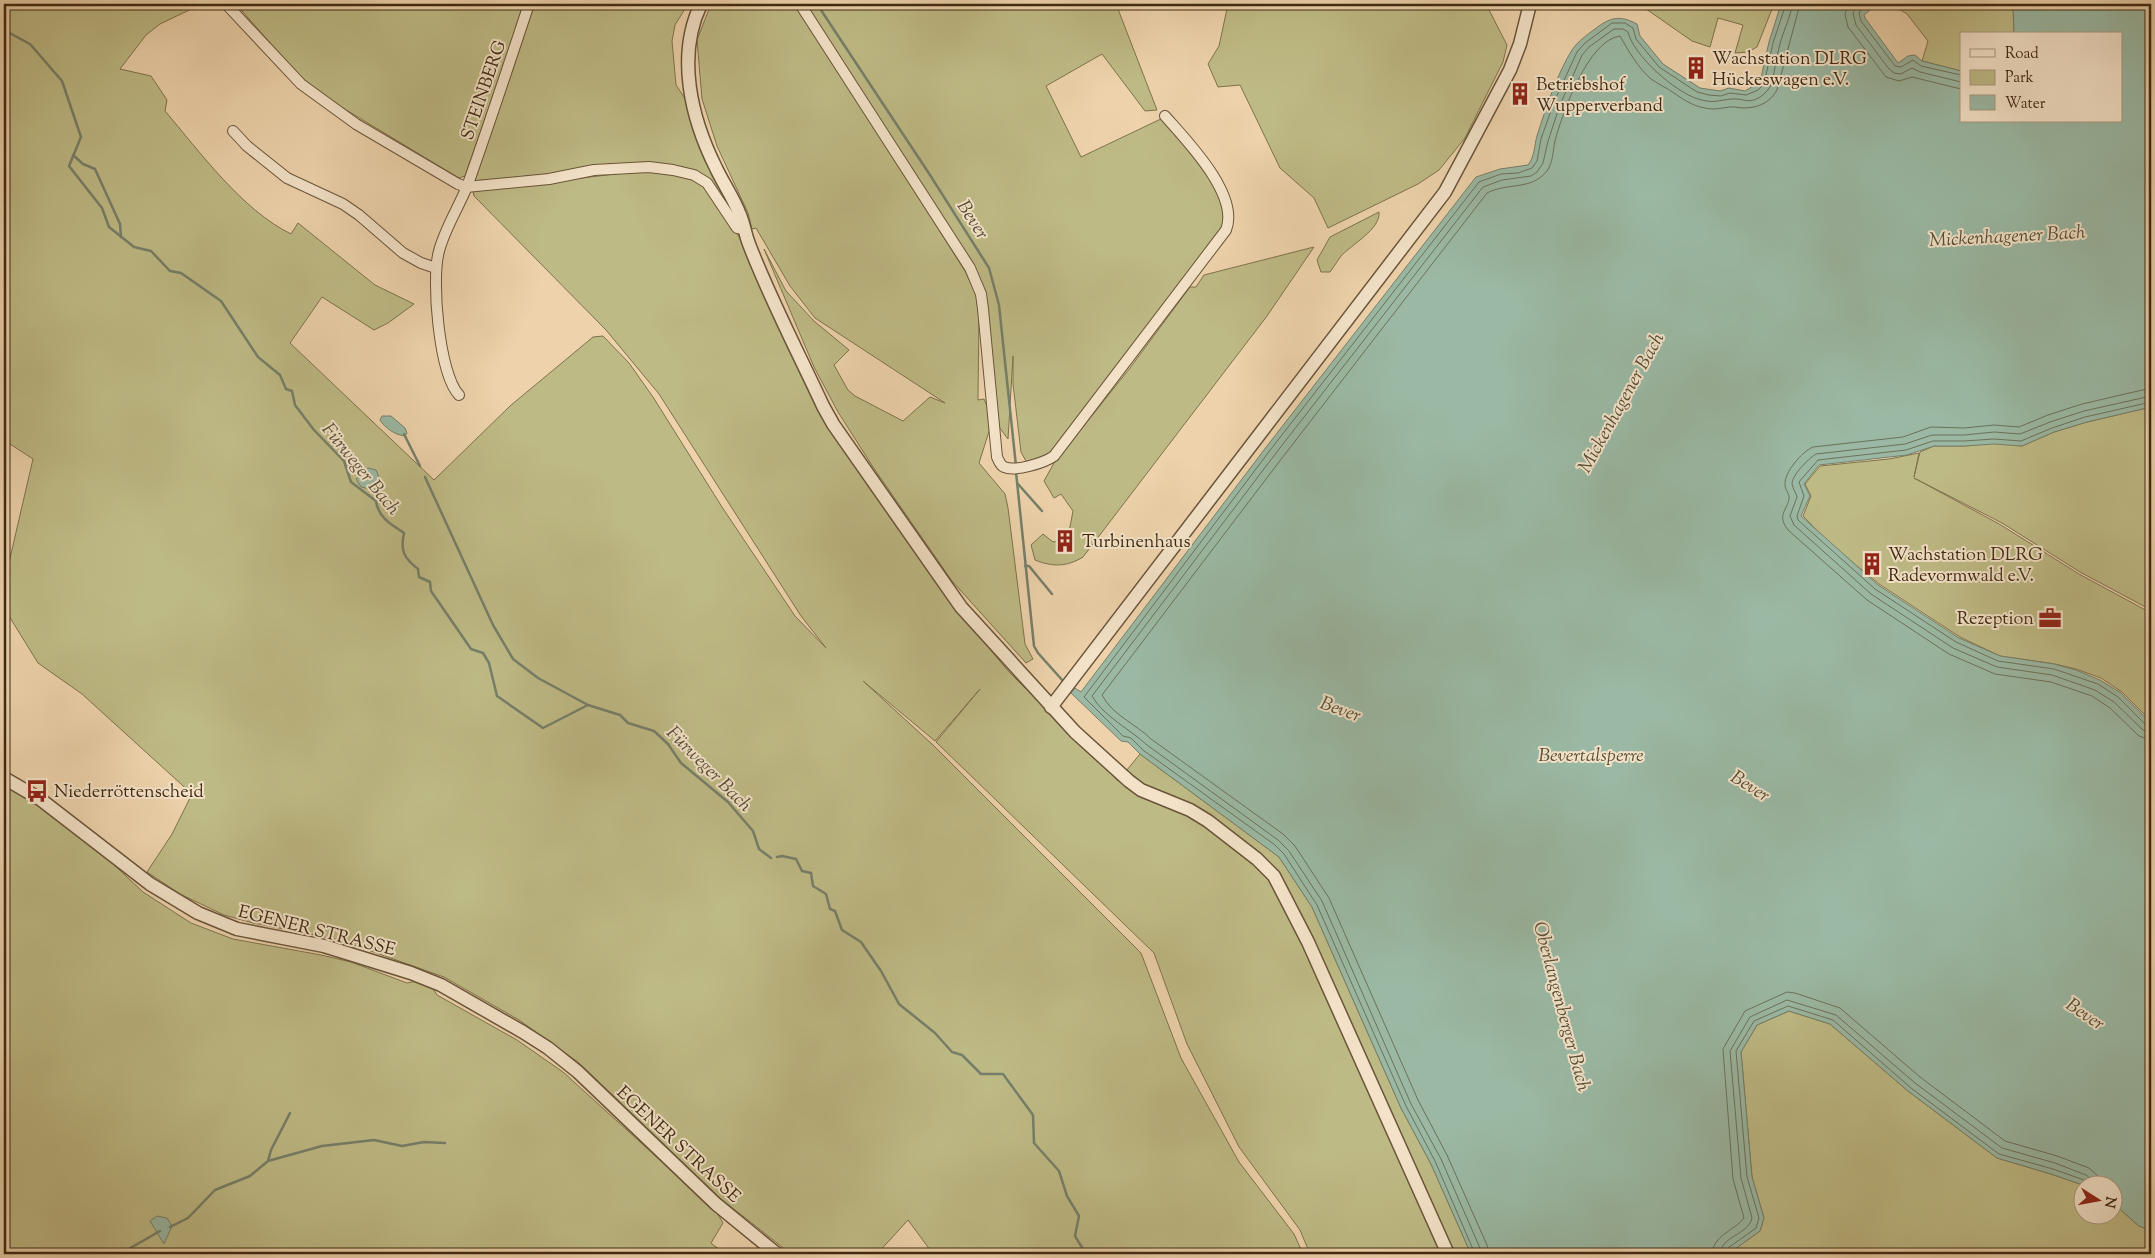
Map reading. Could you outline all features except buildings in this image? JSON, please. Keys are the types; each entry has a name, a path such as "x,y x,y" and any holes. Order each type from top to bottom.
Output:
{"street":[{"path":"226,4 302,84 356,124 466,187 549,179 594,170 649,167 673,170 694,175 708,183 737,228 744,229"},
{"name":"STEINBERG","path":"459,395 453,389 448,376 440,337 436,268 439,249 466,187 529,4"},
{"path":"701,4 692,26 687,48 692,100 707,147 740,214 744,229 813,385 833,424 945,587 966,613 1051,706 1104,760 1129,781 1141,790 1190,810 1208,821 1257,859 1274,876 1308,942 1448,1254"},
{"path":"800,4 970,268 981,294 998,457 1002,466 1009,468 1042,463 1054,456 1226,230 1229,218 1228,210 1218,183 1189,143 1165,116"},
{"path":"1051,706 1445,192 1510,70 1520,44 1530,4"},
{"path":"233,131 247,146 287,178 343,204 359,215 402,253 436,268"},
{"name":"EGENER STRASSE","path":"4,778 40,799 150,884 198,913 237,929 324,946 411,973 441,985 523,1032 548,1048 578,1072 716,1204 777,1254"}],"green space":[{"path":"4,4 202,4 160,24 146,35 120,69 151,76 167,100 165,111 207,162 239,195 273,224 291,234 298,223 375,285 414,304 388,323 374,330 322,297 290,343 434,480 510,406 593,337 603,336 629,363 653,397 722,507 795,616 826,648 801,616 659,394 606,330 474,196 473,191 649,170 680,173 705,186 740,238 772,313 828,428 949,600 1009,672 1118,781 1140,754 1279,857 1312,907 1401,1108 1431,1164 1471,1254 1310,1254 1300,1230 1239,1147 1187,1044 1154,953 936,742 980,689 935,741 863,681 933,745 1141,953 1181,1058 1239,1162 1294,1234 1303,1254 933,1254 908,1220 877,1254 791,1254 720,1198 578,1062 519,1020 444,977 340,940 253,923 224,915 180,894 147,872 172,834 192,794 82,694 38,663 4,608 4,584 33,459 4,442"},
{"path":"236,4 525,4 465,176 459,178 333,102 298,75"},
{"path":"534,4 688,4 675,25 672,41 676,85 686,100 694,130 733,213 698,172 683,167 654,164 475,181 475,174"},
{"path":"711,4 796,4 965,271 976,294 979,310 978,400 984,399 992,417 981,294 800,4 1116,4 1157,110 1145,111 1102,54 1046,86 1081,157 1163,118 1212,178 1220,195 1226,223 1055,452 1027,463 1021,452 1013,384 1013,356 1008,439 993,419 979,463 1005,494 1025,644 1033,659 1026,663 952,581 873,467 838,412 814,367 764,249 786,291 814,321 849,350 834,365 848,390 855,396 903,421 930,397 945,403 815,318 790,286 756,228 752,229 748,213 717,146 702,99 697,40"},
{"path":"1228,4 1486,4 1507,45 1503,62 1465,138 1439,170 1418,184 1328,228 1314,198 1280,168 1240,85 1218,87 1208,64 1219,46"},
{"path":"1639,4 1774,4 1757,47 1748,52 1735,53 1743,25 1718,18 1710,47 1692,41"},
{"path":"1891,4 2013,4 2014,32 1960,32 1960,71 1922,61 1928,41 1907,14"},
{"path":"1379,212 1375,224 1341,256 1330,272 1321,272 1317,260 1330,237"},
{"path":"1314,247 1267,316 1083,557 1071,563 1059,565 1035,560 1031,545 1043,534 1053,542 1058,541 1064,548 1072,542 1066,534 1070,527 1073,511 1061,494 1054,498 1044,481 1054,463 1130,368 1190,287 1196,287 1204,275"},
{"path":"2151,407 2151,610 2080,572 2002,523 1914,478 2001,525 2079,574 2151,613 2151,721 2122,692 2101,678 2055,664 2000,656 1960,637 1879,584 1829,543 1803,516 1811,496 1805,484 1820,466 1889,459 1919,453 1914,477 1920,452 1934,446 1965,446 1994,443 2022,446 2054,432 2087,422"},
{"path":"4,778 97,849 143,892 191,923 233,939 351,962 407,983 427,979 437,995 517,1040 563,1072 716,1211 723,1223 711,1243 725,1254 4,1254"},
{"path":"1789,1011 1830,1024 1908,1091 1997,1158 2072,1181 2072,1226 2122,1226 2122,1211 2139,1226 2151,1231 2151,1254 1728,1254 1760,1231 1764,1218 1752,1177 1741,1052 1757,1025"}],"water":[{"name":"Bevertalsperre","path":"1781,4 1868,4 1870,10 1864,15 1865,18 1898,63 1908,56 1915,55 1922,61 1960,71 1960,122 2122,122 2122,32 2014,32 2013,4 2149,4 2151,7 2151,407 2087,422 2054,432 2022,446 1994,444 1934,446 1907,455 1819,465 1804,484 1810,496 1801,516 1878,585 1959,638 2000,656 2054,664 2076,670 2100,680 2121,693 2151,723 2151,1231 2139,1226 2122,1211 2122,1176 2072,1176 2072,1181 1997,1158 1908,1091 1830,1024 1789,1011 1757,1025 1741,1052 1752,1177 1764,1218 1760,1231 1728,1254 1471,1254 1431,1164 1401,1108 1312,907 1279,857 1140,754 1128,742 1121,741 1071,693 1075,688 1081,692 1267,446 1476,177 1500,169 1528,165 1532,158 1540,126 1557,80 1572,50 1580,41 1600,25 1610,20 1625,19 1637,24 1640,36 1663,64 1700,88 1720,91 1729,88 1745,91 1760,82 1769,42"},
{"path":"382,416 391,416 405,428 407,433 405,436 394,433 387,428 380,420"},
{"path":"368,468 376,470 381,482 374,490 361,487 356,479"},
{"path":"157,1216 167,1218 172,1226 164,1244 150,1221"}],"waterway":[{"name":"Bever","path":"817,4 989,268 999,305 1016,466"},
{"name":"Fürweger Bach","path":"4,30 30,44 62,81 81,137 69,166 102,208 109,227 134,247 151,251 170,271 181,273 221,301 258,357 280,375 286,389 292,391 295,405 314,430 344,461 351,482 376,501 382,516 404,533 403,549 406,558 418,569 419,577 430,582 431,591 471,649 483,653 489,663 497,696 543,728 588,705 620,715 628,723 654,731 668,744 681,763 728,802 753,831 759,849 771,858"},
{"path":"73,155 83,164 95,169 120,224 121,237"},
{"path":"404,434 420,466"},
{"name":"Bever","path":"1016,472 1034,646 1063,681"},
{"path":"425,477 493,625 513,659 538,678 588,705"},
{"name":"Bever","path":"1018,484 1042,511"},
{"path":"1025,566 1029,566 1052,594"},
{"name":"Fürweger Bach","path":"777,857 782,856 796,859 802,871 811,873 813,886 826,894 830,909 835,911 842,930 861,942 881,971 899,1004 935,1033 952,1052 962,1055 981,1074 1003,1074 1033,1115 1034,1143 1059,1171 1067,1196 1079,1216 1075,1236 1086,1254"},
{"path":"268,1161 271,1150 290,1113"},
{"path":"170,1227 188,1218 215,1190 250,1176 268,1161 322,1146 374,1140 402,1146 424,1142 445,1143"},
{"path":"120,1254 160,1231"}],"place":[{"name":"Wachstation DLRG Hückeswagen e.V.","path":"1696,68"},
{"name":"Betriebshof Wupperverband","path":"1520,94"},
{"name":"Turbinenhaus","path":"1065,541"},
{"name":"Wachstation DLRG Radevormwald e.V.","path":"1872,564"},
{"name":"Rezeption","path":"2050,618"},
{"name":"Niederröttenscheid","path":"37,791"}],"water label":[{"name":"Mickenhagener Bach","path":"2007,235"},
{"name":"Mickenhagener Bach","path":"1620,402"},
{"name":"Oberlangenberger Bach","path":"1563,1006"}]}
